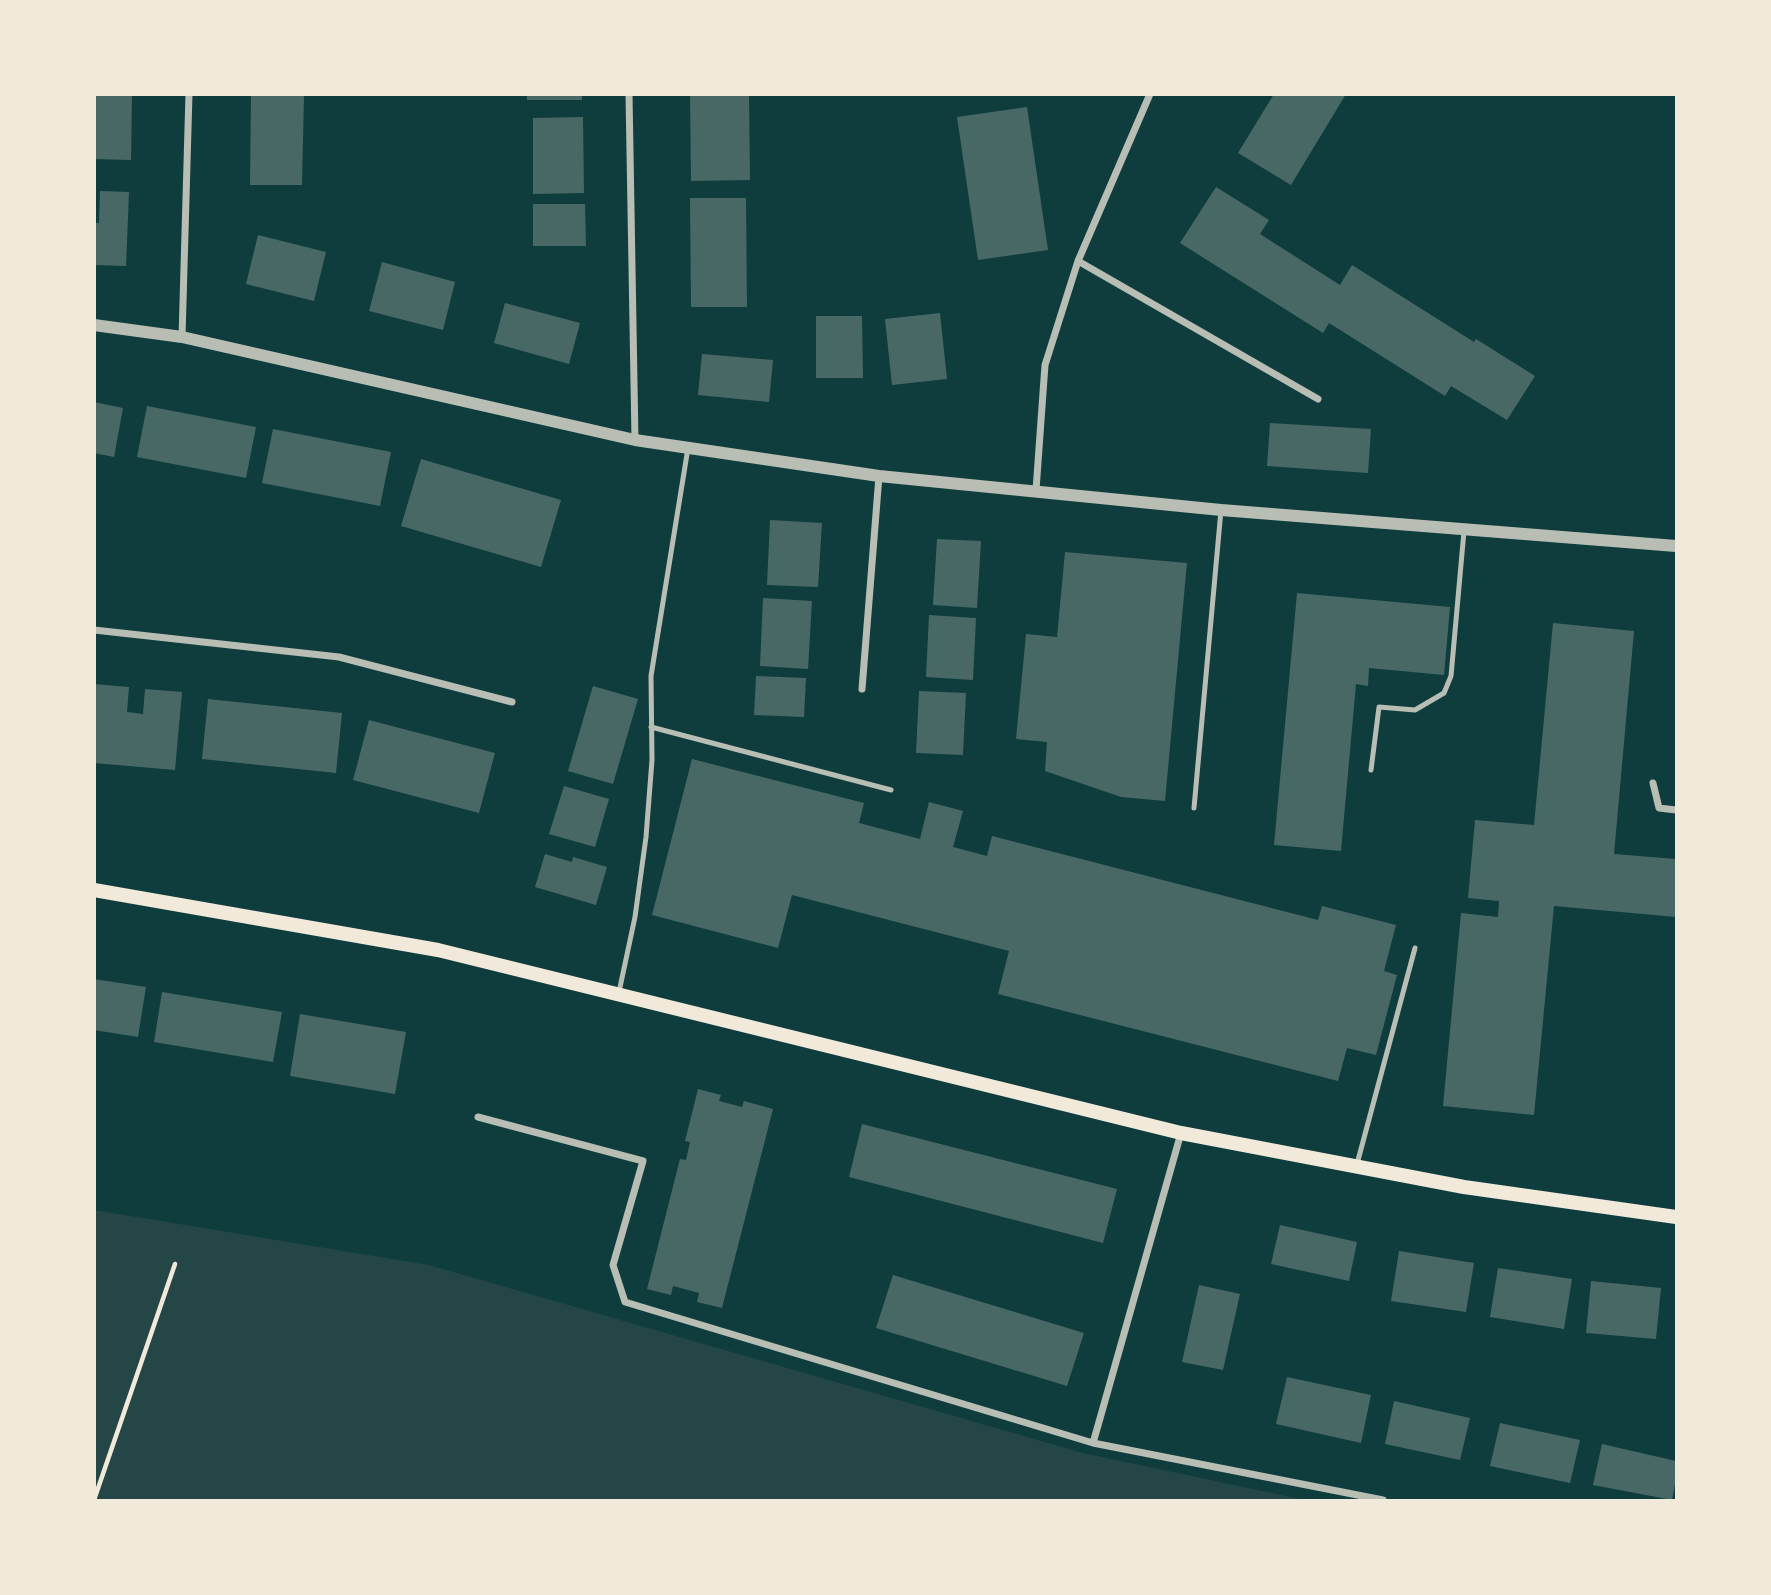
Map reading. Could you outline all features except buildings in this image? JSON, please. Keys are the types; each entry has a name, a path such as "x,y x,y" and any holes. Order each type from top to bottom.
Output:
{"main road":[{"path":"94,890 438,950 619,992 1181,1132 1464,1187 1676,1217"}],"street":[{"path":"182,337 189,94"},
{"path":"629,94 635,440"},
{"path":"1037,490 1045,365 1078,261 1150,94"},
{"path":"1078,261 1318,399"},
{"path":"94,325 182,337 635,440 879,476 1221,510 1676,546 1676,539"},
{"path":"862,689 879,476"},
{"path":"94,629 339,657 512,702"},
{"path":"1653,783 1659,808 1676,810"},
{"path":"478,1117 643,1161 613,1265 625,1302 1093,1443 1382,1500"},
{"path":"1093,1443 1181,1132"}],"lane":[{"path":"619,992 635,916 646,837 652,760 650,676 688,448"},
{"path":"1194,808 1221,510"},
{"path":"1371,770 1379,707 1415,710 1444,693 1448,684 1451,676 1464,529"},
{"path":"651,727 891,790"},
{"path":"1356,1166 1415,948"}],"path":[{"path":"94,1500 175,1264"}],"shaded area":[{"path":"94,1210 429,1265 1083,1453 1305,1500 95,1500"}]}
